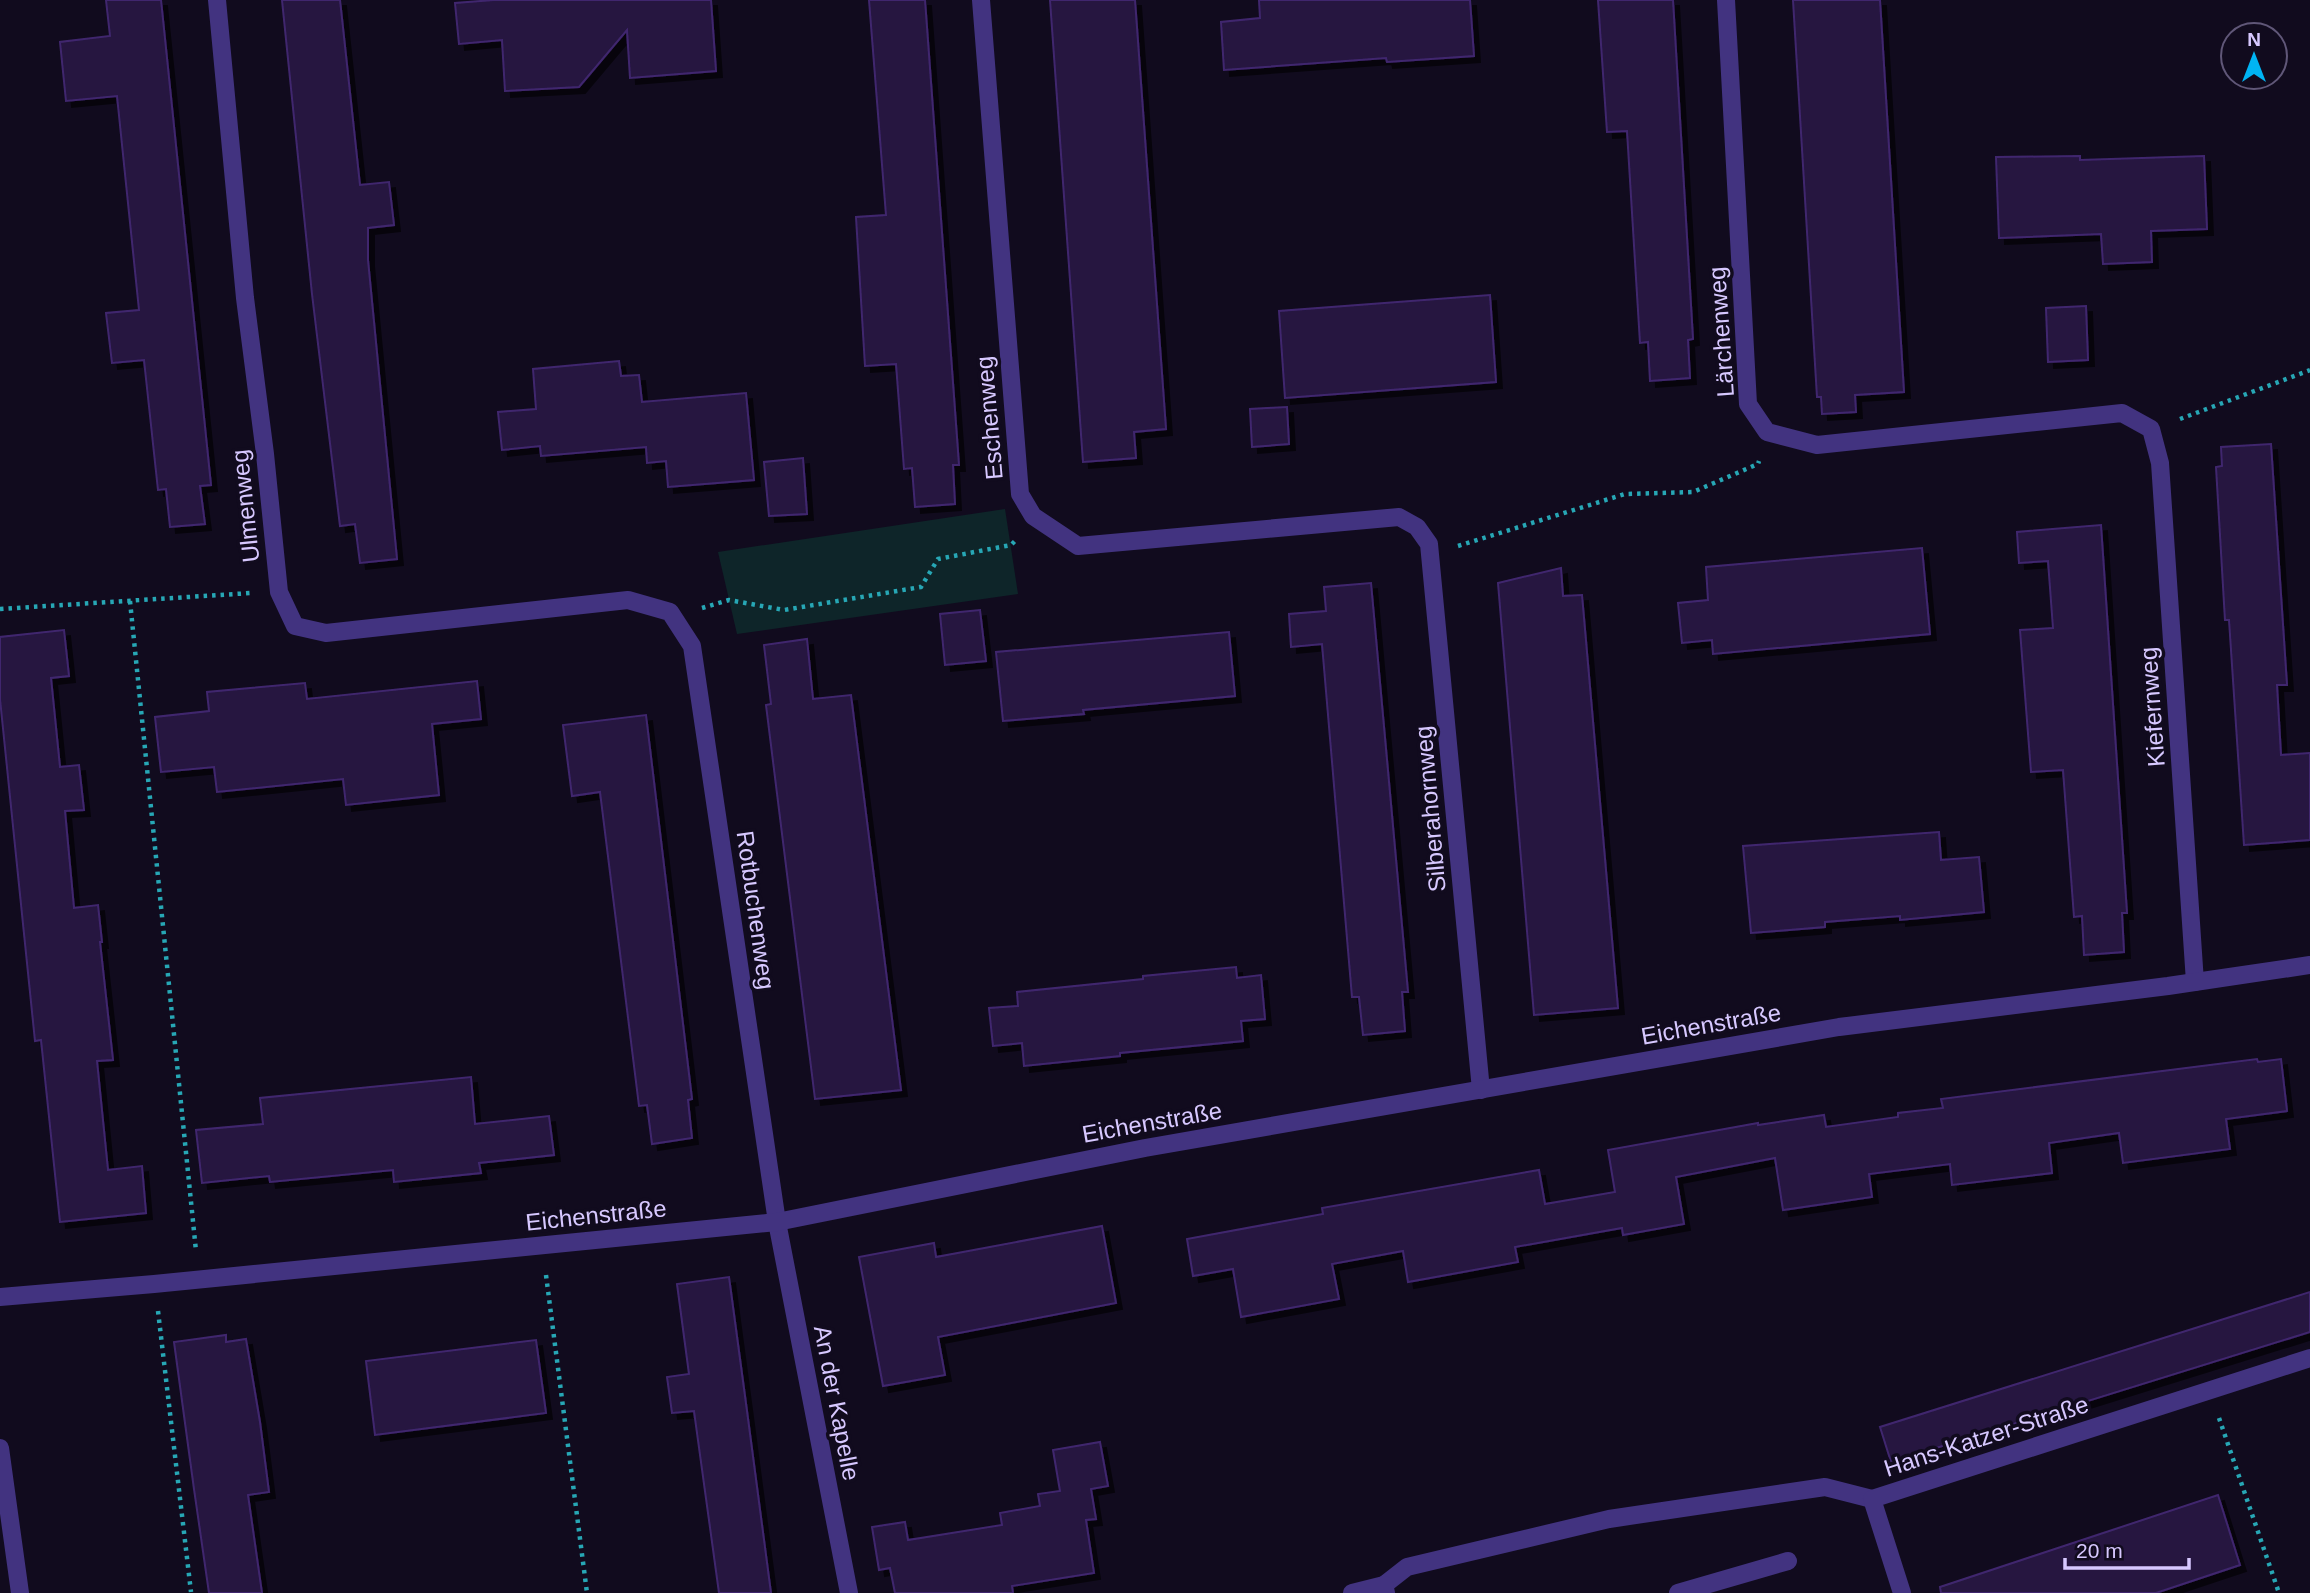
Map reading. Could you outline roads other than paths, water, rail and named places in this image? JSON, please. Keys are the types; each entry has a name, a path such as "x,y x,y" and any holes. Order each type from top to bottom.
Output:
{"street":[{"name":"Ulmenweg","path":"217,0 245,298 279,592 295,626 326,633 628,600 670,612"},
{"name":"Eschenweg","path":"981,0 1020,494 1033,516 1077,546 1399,517 1417,527"},
{"name":"Lärchenweg","path":"1726,0 1748,404 1767,432 1817,445 2122,413 2151,429"},
{"name":"Kiefernweg","path":"2151,429 2160,463 2195,982"},
{"name":"Silberahornweg","path":"1417,527 1429,544 1481,1090"},
{"name":"Rotbuchenweg","path":"670,612 692,646 777,1222"},
{"name":"Eichenstraße","path":"0,1297 777,1222 1145,1148 1839,1027 2310,965"},
{"name":"An der Kapelle","path":"777,1222 849,1593"},
{"name":"Hans-Katzer-Straße","path":"1902,1593 1872,1499 2310,1358"},
{"path":"0,1448 3,1491 20,1593"},
{"path":"1352,1593 1385,1589 1407,1567 1609,1519 1825,1487 1872,1499"},
{"path":"1678,1593 1788,1561"}]}
